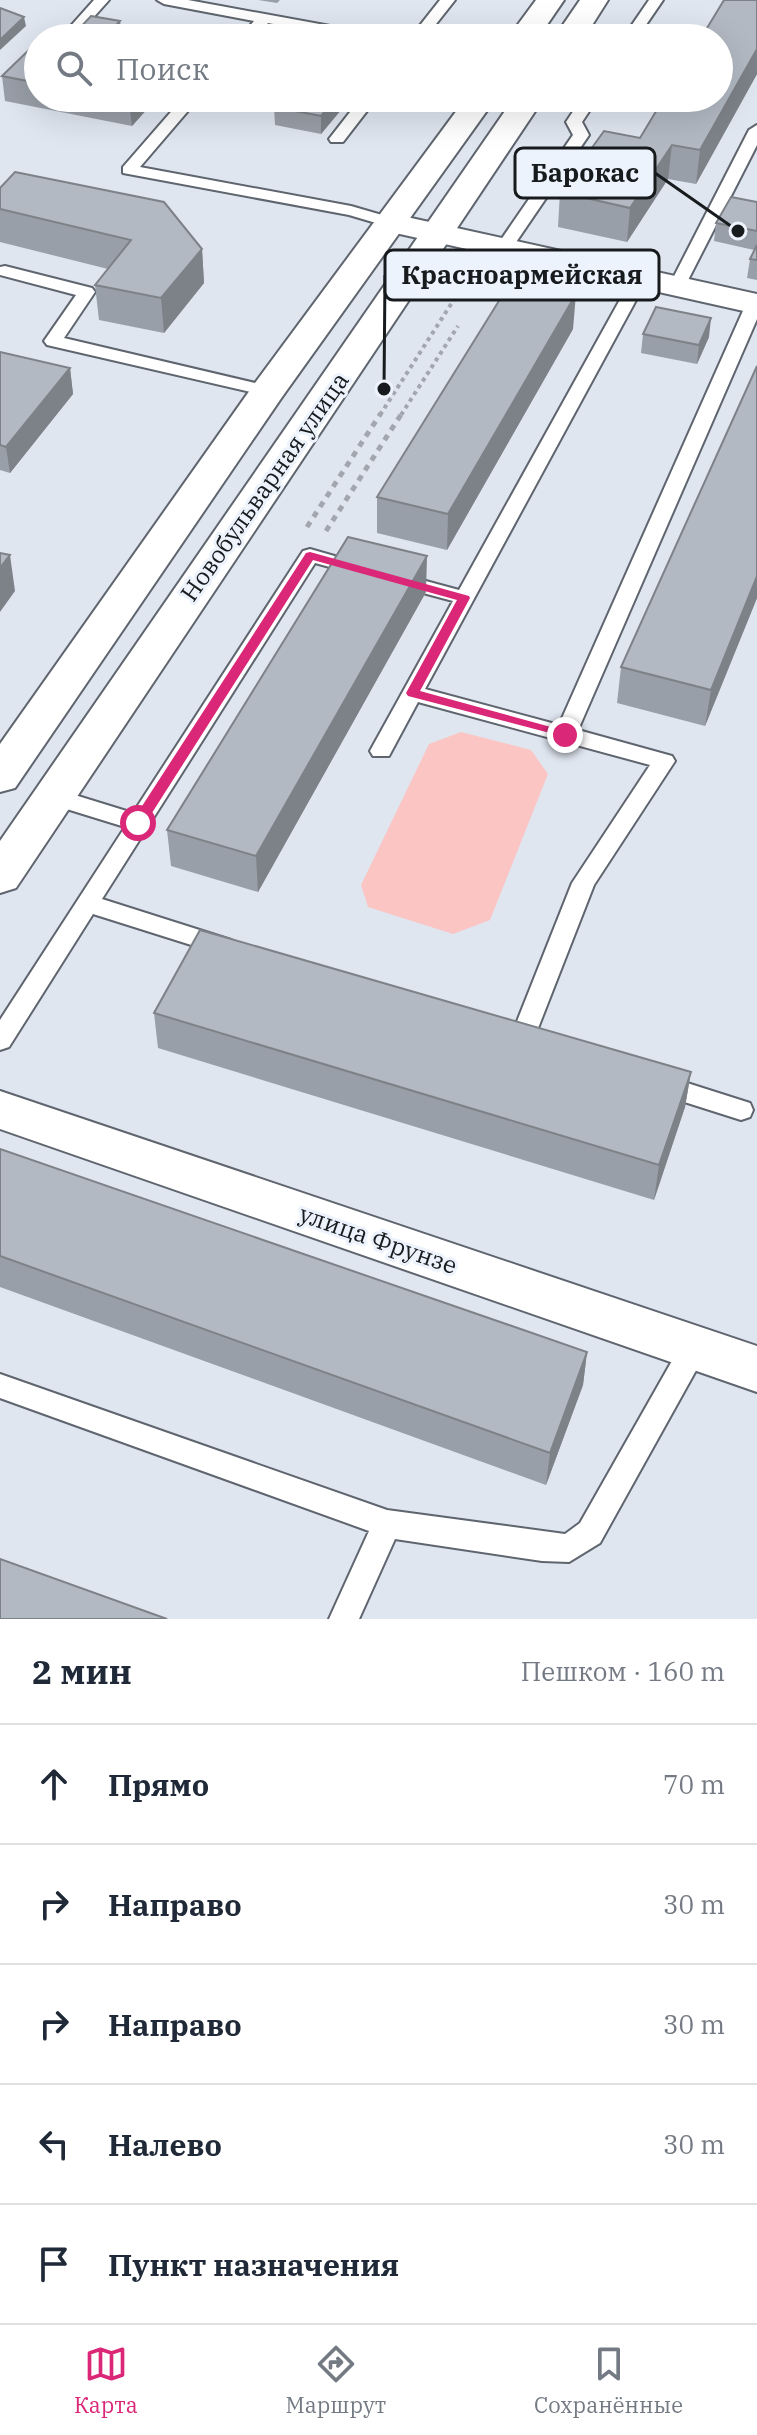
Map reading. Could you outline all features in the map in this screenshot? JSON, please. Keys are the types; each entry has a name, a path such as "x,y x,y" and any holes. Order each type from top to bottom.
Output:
{"main road":[{"path":"533,24 550,0"},
{"path":"578,24 594,0"},
{"path":"0,777 268,391 471,112"},
{"name":"Новобульварная улица","path":"0,876 520,112"}],"street":[{"path":"393,223 756,304"},
{"name":"улица Фрунзе","path":"0,1110 757,1369"}],"lane":[{"path":"80,24 102,0"},
{"path":"164,0 293,24"},
{"path":"428,24 448,0"},
{"path":"640,24 656,0"},
{"path":"259,24 264,19"},
{"path":"179,112 129,170 351,211 393,223"},
{"path":"337,139 358,112"},
{"path":"504,247 581,135 574,122 581,112"},
{"path":"677,286 757,130"},
{"path":"5,271 86,292 53,341 268,391"},
{"path":"381,751 640,278"},
{"path":"565,735 756,304"},
{"path":"0,1040 310,555 464,598"},
{"path":"412,693 664,761 583,883 521,1041 491,1032"},
{"path":"52,796 138,823"},
{"path":"87,903 251,956"},
{"path":"639,1077 741,1110"},
{"path":"0,1386 387,1524 542,1547 569,1548 590,1533 695,1347"},
{"path":"344,1619 387,1524"}],"path":[{"path":"310,555 458,326"}],"shaded area":[{"path":"461,732 531,750 548,774 490,920 453,934 368,907 361,885 429,744"}],"building":[{"path":"724,0 757,0 757,49 733,92 733,24 709,24"},
{"path":"0,8 24,17 0,40"},
{"path":"91,16 120,21 117,24 83,24"},
{"path":"24,55 24,80 2,76"},
{"path":"300,112 324,112 321,116"},
{"path":"656,112 721,112 700,150 672,145 630,208 560,192 604,131 640,138"},
{"path":"15,172 164,202 202,249 161,298 95,285 131,240 0,209 0,188"},
{"path":"731,197 757,202 757,231 716,223"},
{"path":"757,245 757,260 750,259"},
{"path":"512,280 576,294 448,514 377,497"},
{"path":"656,307 711,318 699,345 643,334"},
{"path":"0,352 70,368 6,447 0,445"},
{"path":"757,366 757,576 711,690 621,667"},
{"path":"348,537 427,556 256,856 167,830"},
{"path":"0,553 10,555 0,568"},
{"path":"200,930 691,1072 659,1165 154,1013"},
{"path":"0,1149 587,1352 550,1453 0,1256"},
{"path":"0,1559 167,1619 0,1619"}],"place":[{"name":"Барокас","path":"738,231"},
{"name":"Красноармейская","path":"384,389"}],"route":[{"path":"138,823 310,555 464,598 412,693 565,735"}]}
